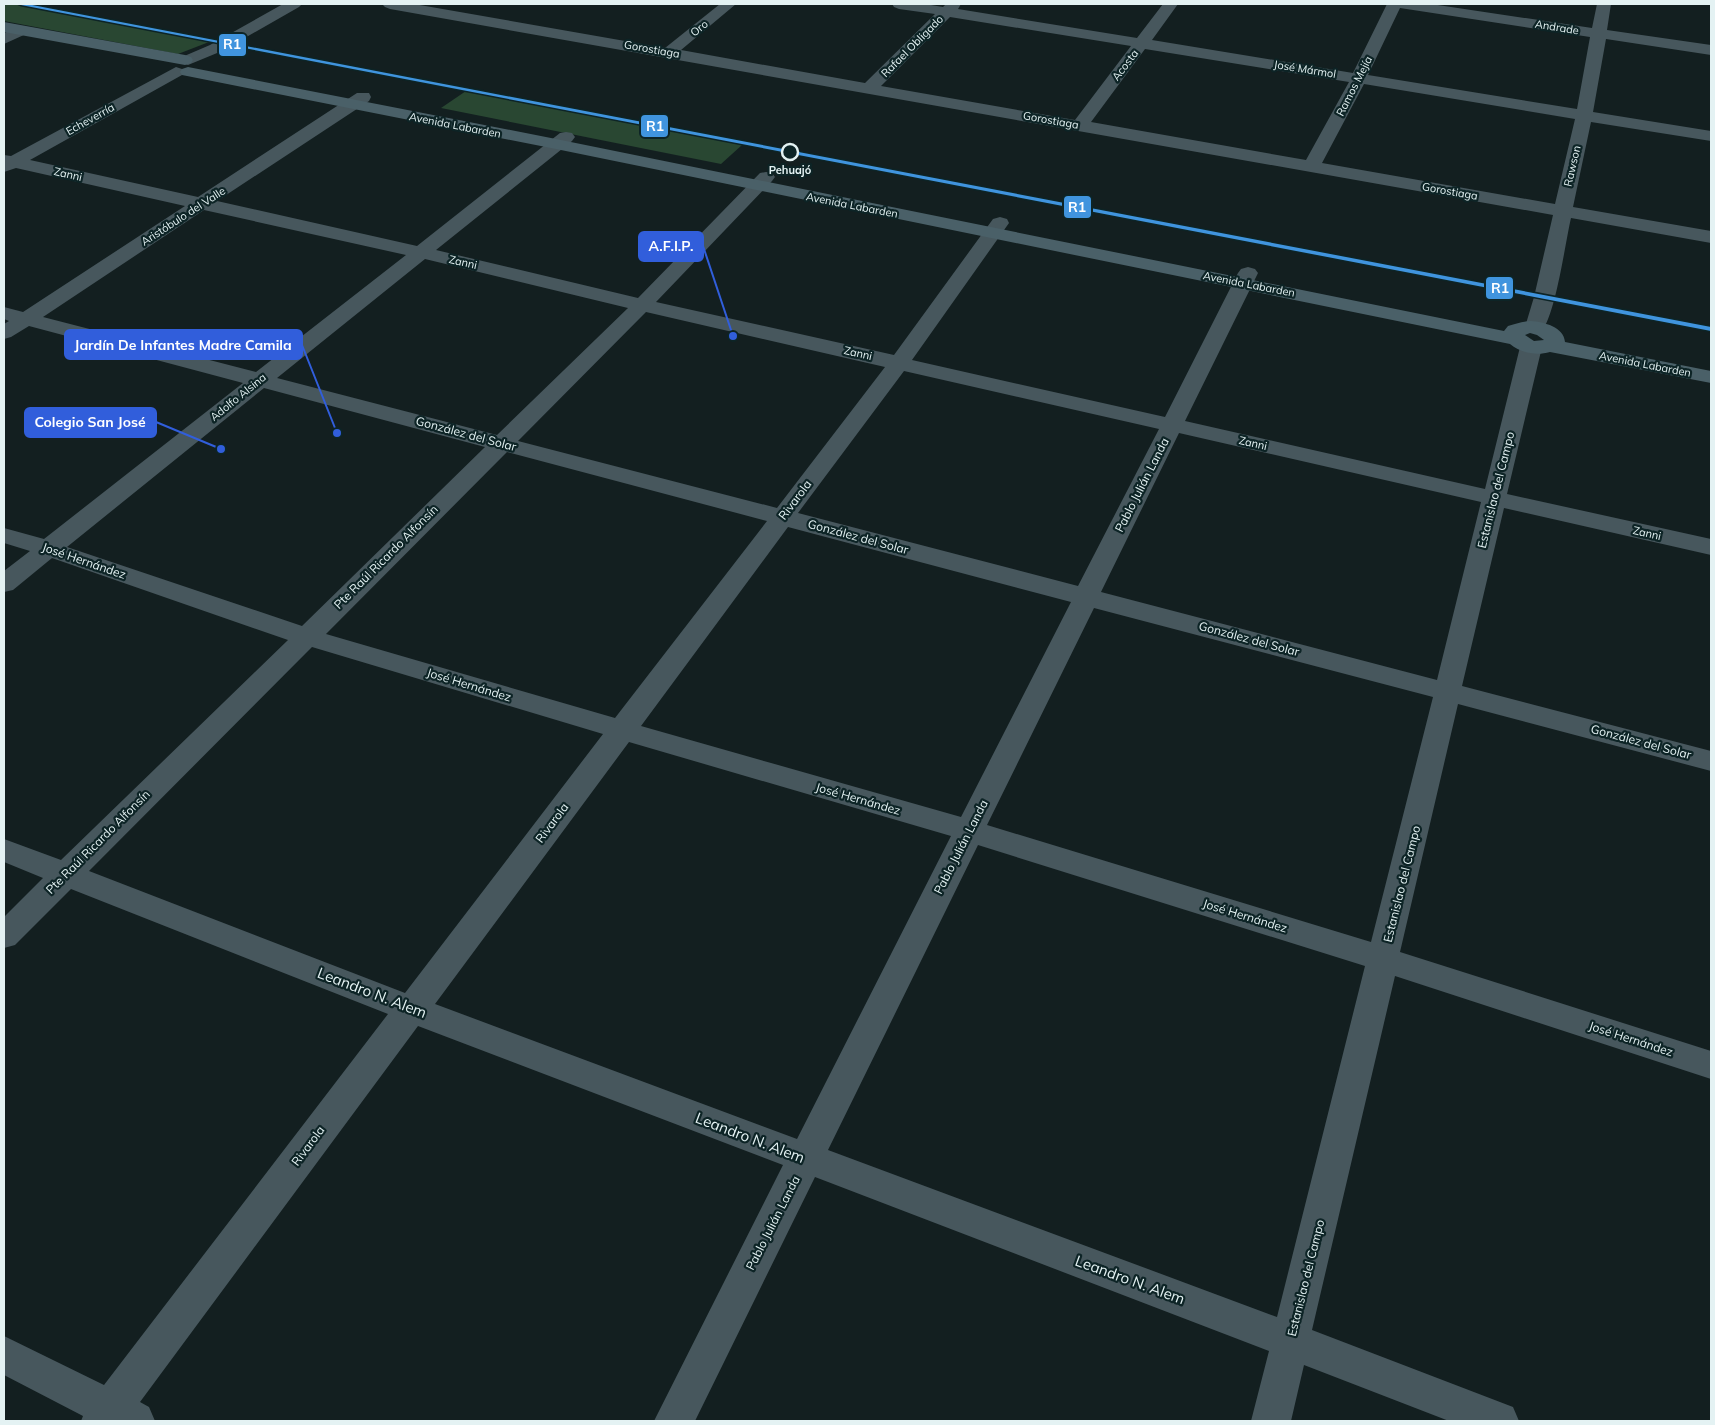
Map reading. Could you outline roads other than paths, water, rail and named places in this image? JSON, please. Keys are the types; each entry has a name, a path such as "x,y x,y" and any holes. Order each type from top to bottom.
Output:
{"main road":[{"name":"Avenida Labarden","path":"8,34 187,65 357,101 997,227 1534,337 1711,377"},
{"name":"Avenida Labarden","path":"1534,337 1711,364"}],"street":[{"name":"Echeverría","path":"7,163 187,65 294,4"},
{"name":"Gorostiaga","path":"390,4 870,87 1079,126 1711,237"},
{"name":"Oro","path":"669,52 729,4"},
{"name":"José Mármol","path":"899,4 950,8 1142,43 1711,136"},
{"name":"Acosta","path":"1079,126 1171,4"},
{"name":"Ramos Mejía","path":"1312,166 1394,4"},
{"name":"Andrade","path":"1402,4 1711,50"},
{"name":"Rawson","path":"1534,337 1584,115 1604,4"},
{"path":"488,21 508,8"},
{"name":"Rafael Obligado","path":"870,87 950,8"},
{"name":"Aristóbulo del Valle","path":"4,333 15,316 201,204 357,101"},
{"name":"Adolfo Alsina","path":"4,584 561,140"},
{"name":"Zanni","path":"7,163 420,252 642,305 1711,547"},
{"name":"Pte Raúl Ricardo Alfonsín","path":"4,936 642,305 762,182"},
{"name":"Rivarola","path":"115,1417 412,1009 898,363 997,227"},
{"name":"Pablo Julián Landa","path":"674,1421 1245,278"},
{"name":"González del Solar","path":"15,316 1711,761"},
{"name":"Estanislao del Campo","path":"1271,1421 1534,337"},
{"name":"José Hernández","path":"4,535 48,548 306,636 621,731 969,831 1384,959 1711,1065"},
{"name":"Leandro N. Alem","path":"4,850 412,1009 1291,1340 1499,1421"},
{"path":"4,1355 115,1417"}],"place":[{"name":"Pehuajó","path":"790,152"},
{"name":"A.F.I.P.","path":"733,336"},
{"name":"Jardín De Infantes Madre Camila","path":"337,433"},
{"name":"Colegio San José","path":"221,449"}]}
